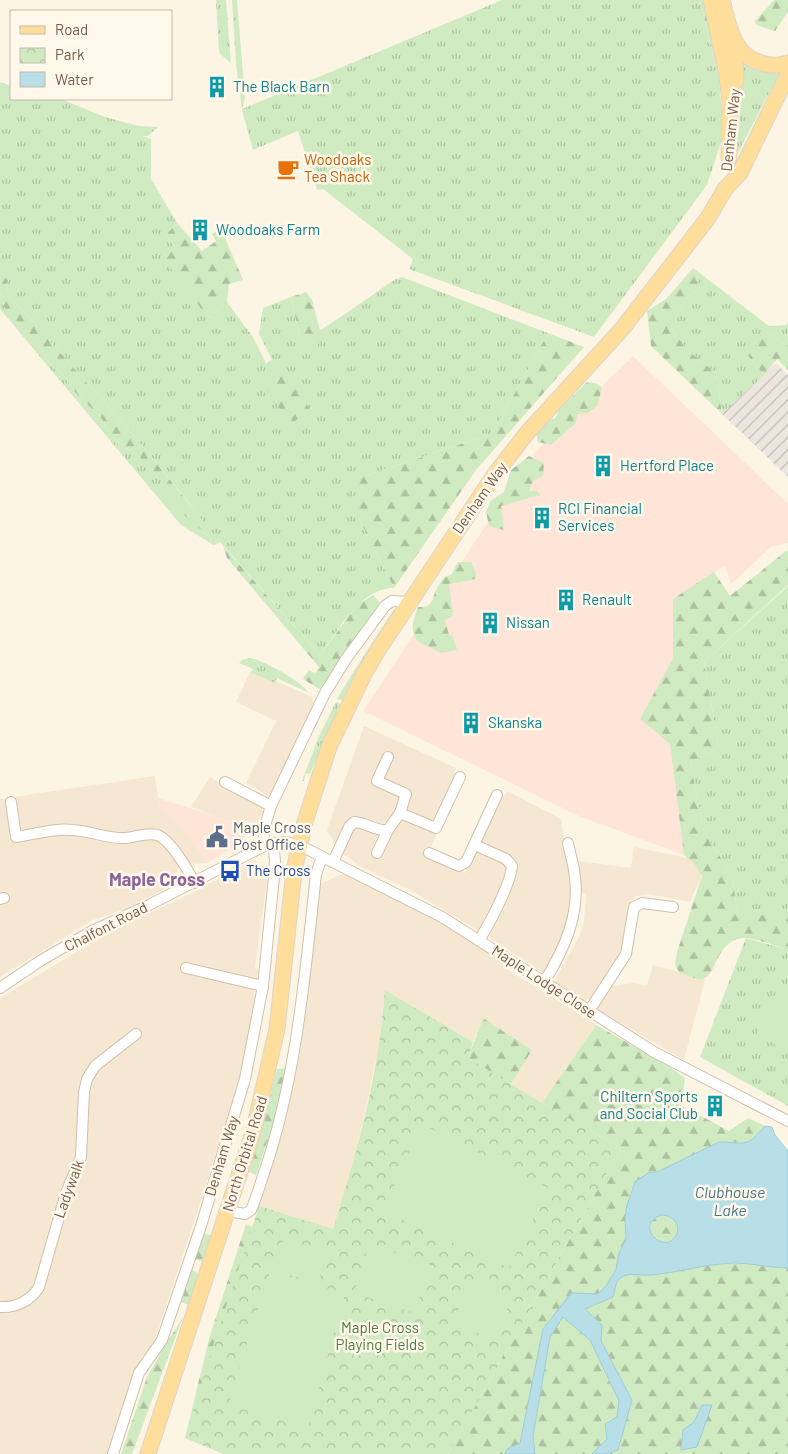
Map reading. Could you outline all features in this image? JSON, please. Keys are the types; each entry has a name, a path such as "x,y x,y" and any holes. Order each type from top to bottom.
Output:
{"main road":[{"path":"711,0 726,70 730,100 729,158"},
{"path":"722,0 734,40 743,54 755,61 770,65 788,63"},
{"name":"Denham Way","path":"725,189 736,114 734,40"},
{"name":"Denham Way","path":"299,845 306,816 329,747 348,706 376,654 501,467 527,433 622,329 708,218 725,189 740,174 788,74"},
{"name":"North Orbital Road","path":"148,1454 254,1129 275,1037 294,871 299,845"}],"street":[{"name":"Denham Way","path":"113,1454 140,1373 162,1340 201,1226 245,1079 263,986 274,877 275,860 269,844 264,840 264,829 271,806 325,693 346,659 385,606 392,601 410,602"},
{"path":"377,853 388,830 400,813 406,794 376,781 388,757"},
{"path":"400,813 436,828 460,777"},
{"path":"225,782 271,806"},
{"path":"429,853 459,866 466,862 497,795"},
{"path":"11,802 16,836 64,829 108,837 126,838 146,834 156,835 162,838 177,855 194,883"},
{"path":"333,862 349,828 354,822 361,822 380,830 388,830"},
{"path":"269,844 284,842 299,845"},
{"path":"544,982 567,938 574,917 576,884 568,843"},
{"name":"Chalfont Road","path":"0,988 40,961 92,931 194,883 269,844"},
{"name":"Maple Lodge Close","path":"299,845 442,917 654,1052 788,1121"},
{"path":"475,845 506,859 512,866 505,888 479,940"},
{"name":"Denham Way","path":"228,1211 245,1214 251,1210 275,1141 293,1062 302,1001 316,874 322,857"},
{"path":"589,1010 626,954 634,907 642,902 673,907"},
{"path":"186,968 263,986"},
{"name":"Ladywalk","path":"0,1307 9,1308 23,1302 33,1295 39,1287 66,1193 81,1157 84,1092 87,1079 95,1066 136,1034"},
{"path":"201,1226 220,1233"}],"shaded area":[{"path":"633,356 788,504 788,543 771,547 731,584 725,566 673,599 673,658 640,719 670,744 684,855 581,817 363,711 533,454"},
{"path":"776,363 788,375 788,477 722,414"},
{"path":"251,670 312,697 314,703 270,797 246,783 276,721 236,702"},
{"path":"364,726 456,768 454,774 456,775 431,831 437,833 427,856 465,873 501,795 504,796 507,791 561,819 572,895 570,917 562,939 543,973 489,937 494,925 485,922 479,931 410,890 358,865 349,857 341,854 327,830"},
{"path":"155,776 159,805 188,836 207,863 178,867 176,883 128,908 93,920 0,977 0,799"},
{"path":"210,777 262,807 263,812 253,830 247,831 232,822 191,807"},
{"path":"158,798 225,819 247,831 239,844 207,863 188,836 159,805"},
{"path":"634,847 694,859 702,872 701,877 690,902 649,894 636,896 631,901 628,905 623,945 619,957 592,998 584,1001 554,982 580,935 584,921 586,894 581,892 578,861 631,868"},
{"path":"255,859 267,880 255,967 258,970 246,1053 234,1100 153,1346 141,1357 109,1454 0,1454 0,998 110,932 196,891"},
{"path":"342,874 398,898 467,938 509,964 507,969 596,1025 542,1103 511,1084 532,1050 483,1018 473,1042 385,990 379,1044 367,1104 350,1175 333,1229 259,1206 285,1125 299,1059 320,884"},
{"path":"653,965 705,979 684,1060 596,1007 608,987 633,983 647,986"}],"green space":[{"path":"216,0 226,0 231,63 219,53"},
{"path":"232,0 237,0 245,98 242,109 502,0 700,0 719,80 722,112 721,143 707,185 594,337 409,269 413,259 323,189 317,190 298,131 253,150 242,110 236,64"},
{"path":"700,0 707,0 723,78 719,80"},
{"path":"774,0 788,0 788,12 775,31 756,25 755,21"},
{"path":"740,62 761,71 780,72 729,170 736,143 739,116"},
{"path":"0,82 10,86 10,100 63,100 105,117 139,126 158,127 148,136 143,136 151,139 151,179 177,223 166,235 175,248 208,318 227,302 253,337 266,363 272,360 259,334 263,308 291,297 301,342 394,280 402,277 548,333 492,434 358,478 358,517 394,588 382,590 371,595 361,603 342,623 320,655 206,526 137,439 6,292 8,280 0,271"},
{"path":"177,223 202,251 216,241 212,234 219,230 223,233 243,280 229,284 227,302 208,318 164,259 175,248 166,235"},
{"path":"693,268 769,326 786,325 788,322 788,346 768,333 748,356 764,375 722,414 716,373 686,349 671,327 684,301 700,287"},
{"path":"693,268 700,287 684,301 671,327 686,349 716,373 722,414 651,346 647,311 666,299"},
{"path":"0,271 8,280 6,292 137,439 220,542 217,544 184,515 164,493 162,481 137,454 123,447 106,428 102,419 75,392 62,373 52,367 40,347 4,307 4,297 0,292"},
{"path":"0,292 4,297 5,307 40,347 52,367 62,373 75,392 102,419 106,428 123,447 137,454 162,481 164,493 217,544 213,545 181,525 0,309"},
{"path":"306,292 312,300 320,330 317,354 301,342 291,297"},
{"path":"548,333 584,347 476,470 394,588 358,517 358,478 492,434"},
{"path":"768,333 788,346 788,370 777,359 764,375 748,356 757,339"},
{"path":"287,369 310,409 290,425 263,382 270,371"},
{"path":"587,382 596,383 602,388 597,406 588,413 578,414 575,424 551,445 538,442 536,433 547,420 555,418 560,409"},
{"path":"529,456 544,463 543,476 533,481 529,491 537,491 540,495 501,506 504,530 489,526 486,512 490,501 504,492 511,470"},
{"path":"223,546 320,655 357,605 373,595 380,603 322,688 319,689 303,679 309,670 315,673 319,667 227,558"},
{"path":"788,551 788,585 704,662 719,748 690,762 704,831 732,876 738,915 788,915 788,950 753,939 743,938 726,946 706,977 701,979 695,978 679,972 675,965 677,952 702,876 694,863 684,855 670,744 640,719 673,658 673,599 714,572 730,596"},
{"path":"458,562 471,562 476,573 475,579 449,584 453,616 445,620 449,635 453,636 457,650 440,653 418,640 413,632 413,622 418,607 430,604 444,577 451,575"},
{"path":"788,586 788,915 738,915 732,876 704,831 690,762 719,748 704,662"},
{"path":"394,609 395,612 361,665 342,700 337,699 347,682"},
{"path":"250,658 282,672 298,682 309,693 277,678 275,683 252,673 253,669 239,663"},
{"path":"336,702 340,704 310,774 306,773 304,781 302,781 319,736"},
{"path":"746,938 788,950 788,1106 700,1057"},
{"name":"Maple Cross Playing Fields","path":"385,990 473,1042 468,1058 621,1148 448,1454 223,1454 185,1438 259,1206 333,1229 366,1113 380,1037"},
{"path":"774,997 788,1003 787,1050 757,1035"},
{"path":"483,1018 532,1050 511,1084 468,1058"},
{"path":"596,1025 667,1065 685,1078 683,1094 679,1104 729,1131 748,1118 765,1126 745,1143 719,1142 657,1172 648,1173 632,1188 625,1217 626,1239 619,1253 616,1269 607,1285 598,1294 571,1294 543,1329 520,1443 508,1449 505,1454 448,1454 621,1148 542,1103"},
{"path":"286,1068 276,1116 256,1175 249,1172 277,1069"},
{"path":"422,1124 548,1188 509,1268 383,1211"},
{"path":"664,1215 674,1219 678,1229 674,1239 664,1243 654,1239 650,1229 654,1219"},
{"path":"246,1224 268,1235 185,1438 209,1339"},
{"path":"203,1233 212,1236 202,1261 195,1260"},
{"path":"283,1241 327,1254 318,1284 274,1270"},
{"path":"369,1244 430,1264 415,1313 354,1293"},
{"path":"733,1263 788,1268 788,1454 605,1454 618,1450 632,1400 601,1341 602,1325 585,1309 613,1297 616,1282 630,1274 648,1275"},
{"path":"190,1269 198,1273 189,1305 180,1302"},
{"path":"270,1271 345,1294 308,1428 228,1405"},
{"path":"475,1277 513,1297 491,1340 453,1321"},
{"path":"183,1317 132,1454 121,1454 147,1377"},
{"path":"563,1317 590,1340 619,1401 617,1417 605,1424 607,1439 592,1454 535,1454 533,1436 550,1337"}],"water":[{"name":"Clubhouse Lake","path":"765,1126 772,1127 775,1135 788,1151 788,1268 734,1263 660,1274 632,1274 622,1277 616,1283 613,1297 585,1309 602,1325 601,1341 632,1400 618,1450 605,1454 592,1454 607,1439 605,1424 617,1417 619,1401 590,1340 563,1317 550,1337 533,1436 535,1454 505,1454 507,1449 520,1443 543,1329 571,1293 598,1294 607,1285 616,1269 619,1253 626,1239 625,1217 635,1182 648,1173 657,1172 719,1142 746,1142 752,1139","holes":["661,1215 665,1215 676,1222 678,1229 673,1240 667,1242 655,1238 651,1233 650,1226 653,1220"]},
{"path":"702,1405 712,1405 697,1447 681,1450 683,1430 694,1422"}],"place":[{"name":"The Black Barn","path":"217,87"},
{"name":"Woodoaks Tea Shack","path":"288,169"},
{"name":"Woodoaks Farm","path":"200,230"},
{"name":"Hertford Place","path":"603,466"},
{"name":"RCI Financial Services","path":"542,518"},
{"name":"Renault","path":"566,600"},
{"name":"Nissan","path":"490,623"},
{"name":"Skanska","path":"471,723"},
{"name":"Maple Cross Post Office","path":"217,837"},
{"name":"The Cross","path":"230,871"},
{"name":"Chiltern Sports and Social Club","path":"715,1106"}],"district":[{"name":"Maple Cross","path":"157,880"}]}
